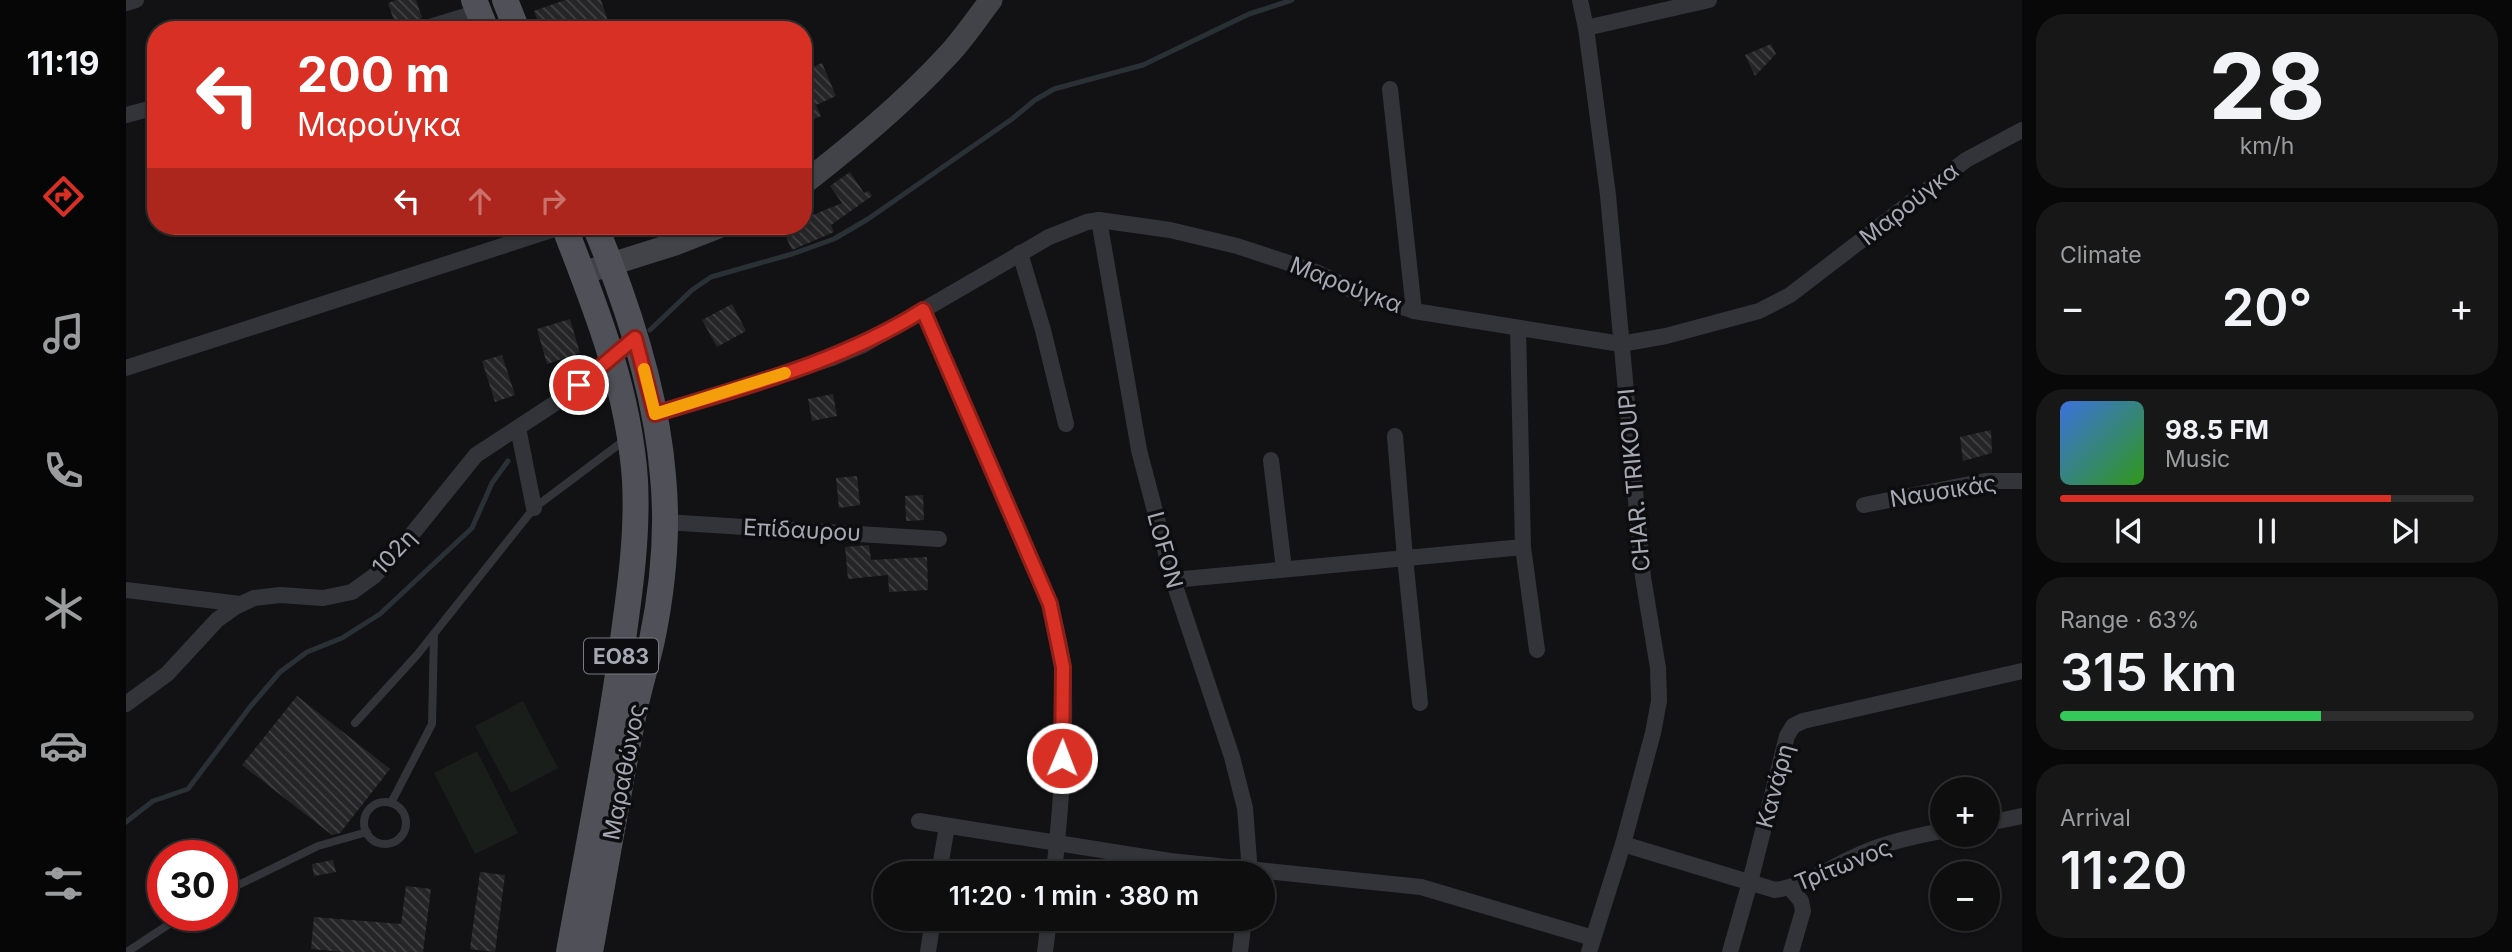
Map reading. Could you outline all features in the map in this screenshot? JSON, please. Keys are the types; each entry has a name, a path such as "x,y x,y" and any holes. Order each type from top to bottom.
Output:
{"main road":[{"path":"505,0 513,21"},
{"name":"Μαραθώνος","path":"568,235 612,359 624,406 634,478 636,522 630,592 613,716 569,952"},
{"name":"Μαραθώνος","path":"590,952 632,719 653,638 665,522 663,476 655,414 635,338 599,235"}],"street":[{"path":"126,3 136,0"},
{"path":"812,177 862,137 911,92 948,54 991,0"},
{"name":"CHAR. TRIKOUPI","path":"1580,0 1608,195 1643,577 1658,668 1659,701 1623,844 1591,945"},
{"path":"1586,28 1709,0"},
{"path":"454,21 480,14"},
{"path":"1390,89 1414,311"},
{"path":"126,115 147,109"},
{"name":"Μαρούγκα","path":"655,414 832,358 894,329 1020,253 1062,232 1099,220 1170,230 1237,246 1307,268 1354,291 1414,311 1621,344 1666,336 1774,305 1966,160 2022,130"},
{"name":"LOFON","path":"1099,220 1139,450 1173,580 1232,757 1245,808 1249,861"},
{"path":"126,368 536,235"},
{"path":"583,273 698,235"},
{"path":"1020,253 1043,330 1066,424"},
{"path":"923,310 1050,604 1063,667 1062,758 1056,861"},
{"path":"1518,328 1523,547 1537,650"},
{"name":"102η","path":"126,704 167,674 217,620 240,604 254,598 280,595 323,598 352,592 374,576 400,549 476,455 563,398 635,338"},
{"path":"518,428 534,508"},
{"path":"1395,436 1420,703"},
{"path":"1271,460 1284,569"},
{"name":"Ναυσικάς","path":"1864,505 1976,482 2022,481"},
{"name":"Επίδαυρου","path":"665,522 939,539"},
{"path":"1173,580 1523,547"},
{"path":"126,590 240,604"},
{"name":"Κανάρη","path":"1730,952 1751,882 1787,736 1793,726 1803,720 2022,671"},
{"path":"2000,820 2022,816"},
{"path":"919,821 1058,841 1170,861"},
{"path":"942,861 947,826"},
{"name":"Τρίτωνος","path":"1623,844 1775,890 1790,888 1827,873 1855,856 1930,833"},
{"path":"1275,874 1421,887 1591,945"},
{"path":"1790,888 1801,901 1803,911 1791,952"},
{"path":"928,952 931,931"},
{"path":"1045,952 1048,931"},
{"path":"1240,952 1243,931"}],"lane":[{"path":"355,723 434,634 534,508 629,438"},
{"path":"391,803 432,724 434,634"},
{"path":"384,802 391,803 397,805 405,816 405,830 390,843 383,843 371,838 365,819 371,807 384,802"},
{"path":"238,885 318,846 367,832"},
{"path":"127,952 159,931"}],"shaded area":[{"path":"523,701 558,768 511,793 475,726"},
{"path":"477,751 518,833 475,854 434,773"}],"building":[{"path":"396,0 416,0 422,18 415,21 394,21 388,3"},
{"path":"565,0 601,0 608,21 538,21 534,11"},
{"path":"1771,44 1776,54 1755,76 1745,55"},
{"path":"822,63 836,96 816,105 821,116 812,120 813,86 812,67"},
{"path":"850,172 864,193 869,191 872,196 831,225 834,232 792,250 785,235 812,235 812,215 842,203 830,186"},
{"path":"732,304 746,331 717,347 702,320"},
{"path":"570,319 580,353 547,364 537,329"},
{"path":"502,355 515,395 495,402 482,361"},
{"path":"833,394 837,416 812,421 808,399"},
{"path":"1991,430 1992,453 1963,461 1960,437"},
{"path":"857,476 860,505 839,508 836,478"},
{"path":"923,495 924,520 906,521 905,496"},
{"path":"869,545 871,560 927,557 928,590 889,592 888,575 848,579 845,547"},
{"path":"297,696 390,769 340,833 332,835 242,765"},
{"path":"333,860 336,872 314,876 312,864"},
{"path":"480,872 505,875 495,952 470,949"},
{"path":"406,886 431,889 423,952 344,952 311,949 314,917 401,924"}],"waterway":[{"path":"650,330 692,290 711,277 834,239 868,219 1054,89 1143,65 1249,14 1292,0"},
{"path":"126,822 153,801 188,789 280,672 307,652 342,638 380,614 472,528 492,483 508,461"}],"slow traffic":[{"path":"644,369 655,414 785,373"}],"route":[{"path":"579,385 635,338 655,414 832,358 894,329 923,310 1050,604 1063,667 1062,758"}]}
